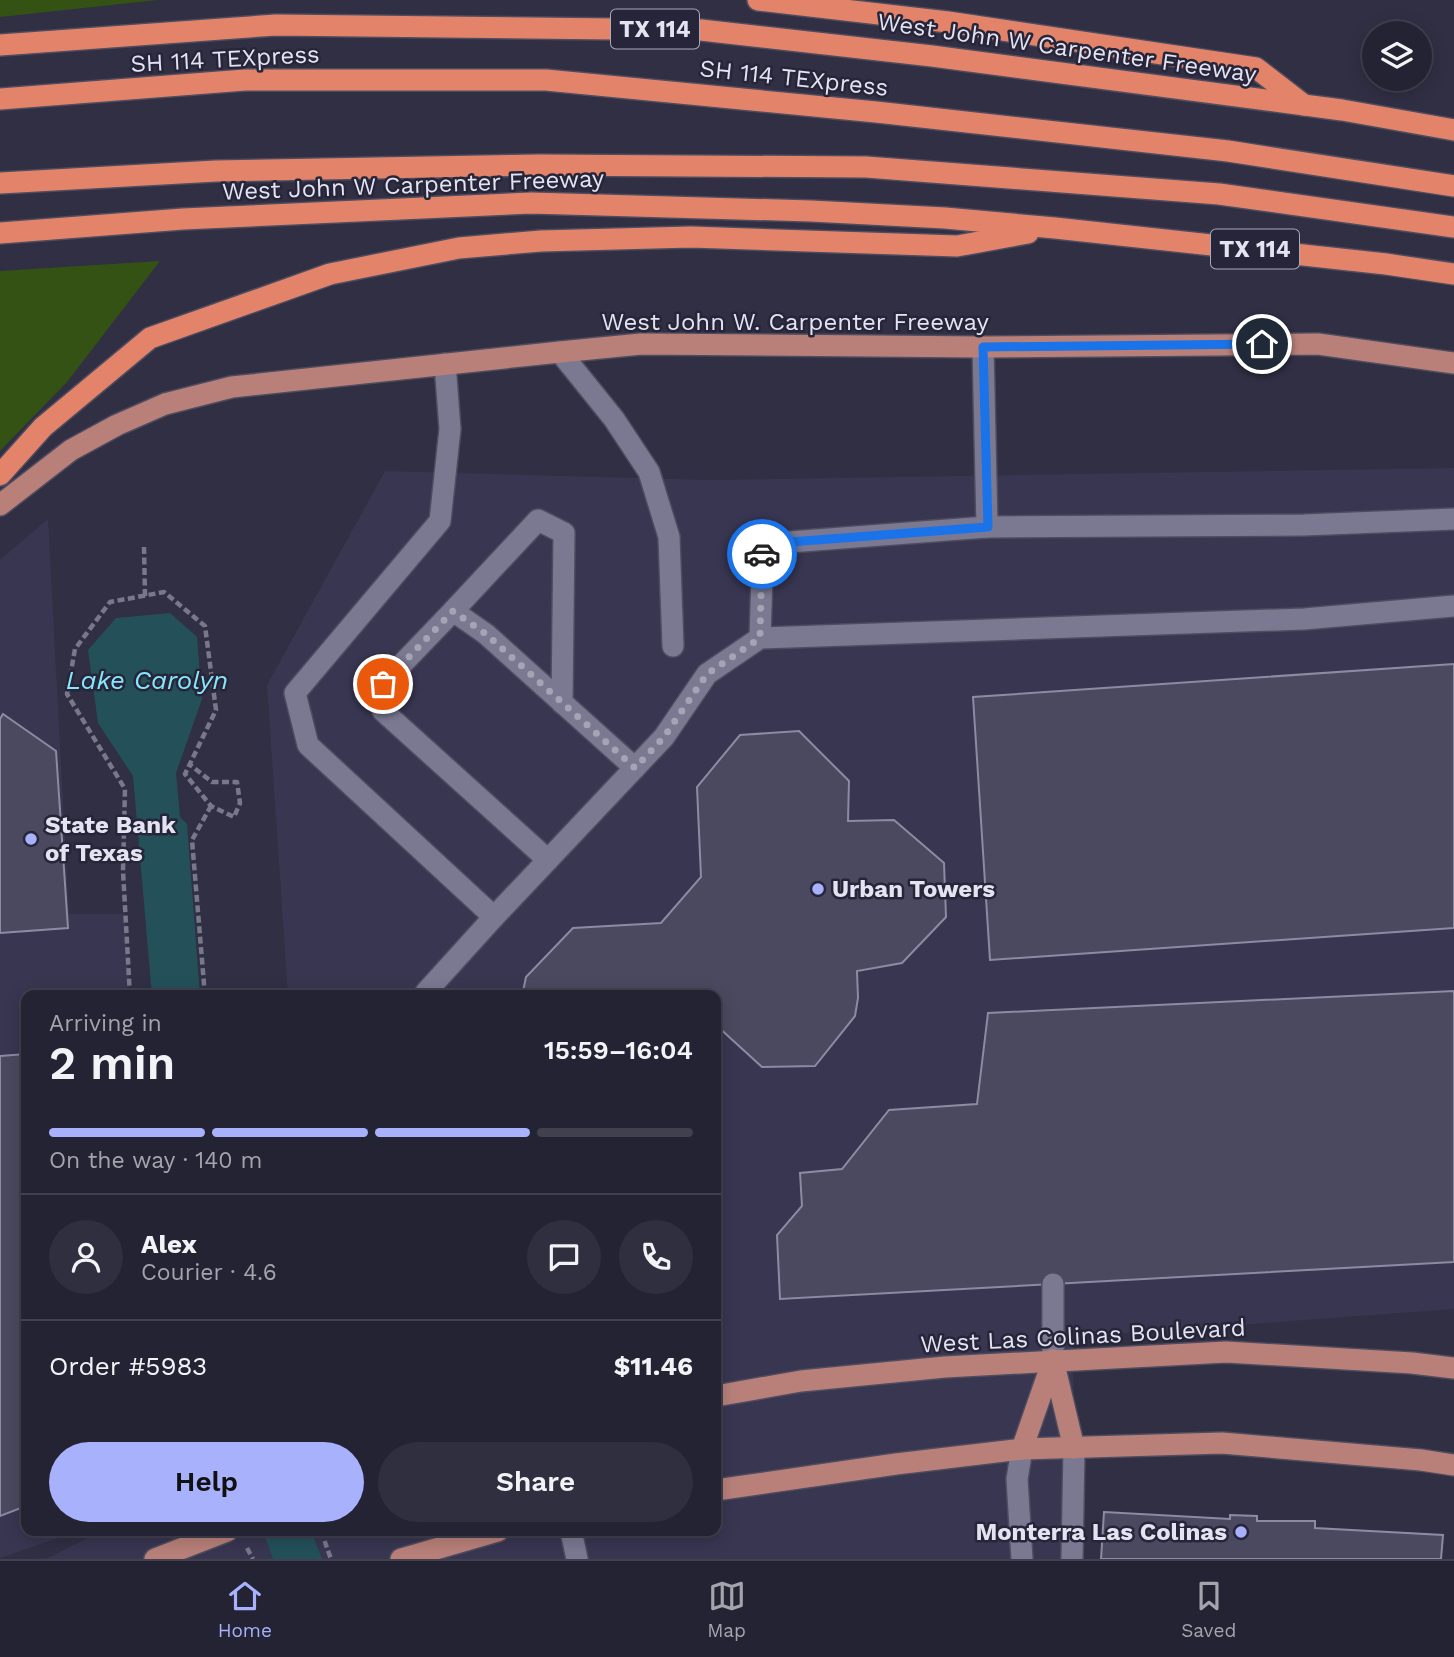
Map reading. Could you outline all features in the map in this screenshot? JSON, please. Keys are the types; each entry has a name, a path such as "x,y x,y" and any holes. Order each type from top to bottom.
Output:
{"highway":[{"path":"758,0 948,23 1256,68 1305,107"},
{"name":"West John W Carpenter Freeway","path":"0,45 276,25 701,30 932,56 1342,110 1454,130"},
{"name":"SH 114 TEXpress","path":"0,99 245,80 546,80 1215,149 1454,186"},
{"path":"0,183 216,171 539,165 866,167 1219,194 1454,227"},
{"name":"West John W Carpenter Freeway","path":"0,233 183,219 531,203 811,211 945,218 1386,264 1454,274"},
{"path":"0,475 43,427 150,338 330,274 459,248 541,241 691,237 957,246 1055,228"}],"main road":[{"name":"West John W. Carpenter Freeway","path":"0,505 71,450 117,425 165,404 232,387 641,344 983,347 1318,344 1454,363"},
{"name":"West Las Colinas Boulevard","path":"721,1395 801,1381 945,1367 1226,1352 1454,1368"},
{"path":"1053,1360 1074,1448"},
{"path":"1022,1450 1053,1360"},
{"path":"721,1489 896,1464 1022,1450 1222,1443 1454,1465"},
{"path":"155,1559 214,1536"},
{"path":"401,1559 481,1536"}],"lane":[{"path":"983,347 988,527"},
{"path":"560,352 614,419 649,472 669,537 673,646"},
{"path":"445,365 450,429 440,521 295,693 308,745 494,917"},
{"path":"760,638 763,544 988,527 1304,525 1454,519"},
{"path":"548,860 383,711 383,684 538,520 564,533 562,703"},
{"path":"428,990 664,737 707,674 760,638 1304,619 1454,606"},
{"path":"453,611 486,634 635,768"},
{"path":"1053,1284 1053,1360"},
{"path":"1072,1559 1074,1448"},
{"path":"1022,1450 1017,1479 1022,1559"},
{"path":"572,1536 577,1559"}],"path":[{"path":"144,547 145,596"},
{"path":"130,990 123,871 125,789 67,694 75,649 110,602 164,592 205,626 216,710 189,764 185,774 211,806 234,817 240,803 237,782 212,782 189,764"},
{"path":"204,990 192,840 211,806"},
{"path":"323,1536 331,1559"}],"shaded area":[{"path":"1454,468 1454,1309 1073,1337 1075,1559 46,1559 92,1536 721,1536 721,990 288,990 267,685 385,471 710,480"},
{"path":"48,519 69,914 125,914 130,990 21,990 21,1536 64,1536 0,1558 0,560"}],"green space":[{"path":"0,0 158,0 0,17"},
{"path":"160,261 67,382 0,451 0,271"}],"water":[{"name":"Lake Carolyn","path":"170,613 197,637 202,699 176,773 180,817 187,824 200,990 151,990 133,776 98,723 88,650 116,618"},
{"path":"265,1536 313,1536 322,1559 273,1559"}],"building":[{"path":"1454,664 1454,928 990,960 973,697"},
{"name":"State Bank of Texas","path":"3,714 56,751 68,928 0,933 0,719"},
{"name":"Urban Towers","path":"799,731 849,781 848,821 894,820 944,863 946,917 902,963 857,971 858,998 855,1016 815,1066 762,1067 721,1030 721,990 523,990 526,977 573,928 661,923 701,877 697,787 740,735"},
{"path":"1454,991 1454,1262 780,1299 777,1235 802,1206 800,1173 842,1169 889,1110 977,1104 988,1013"},
{"path":"21,1054 21,1508 0,1516 0,1056"},
{"name":"Monterra Las Colinas","path":"1104,1512 1230,1519 1230,1515 1257,1516 1257,1521 1315,1521 1315,1528 1443,1535 1441,1559 1101,1559"}],"way so far":[{"path":"383,684 453,611 486,634 635,768 664,737 707,674 760,638 762,554"}],"place":[{"name":"State Bank of Texas","path":"31,839"},
{"name":"Urban Towers","path":"818,889"},
{"name":"Monterra Las Colinas","path":"1241,1532"}],"route":[{"path":"762,554 763,544 988,527 983,347 1262,344"}]}
